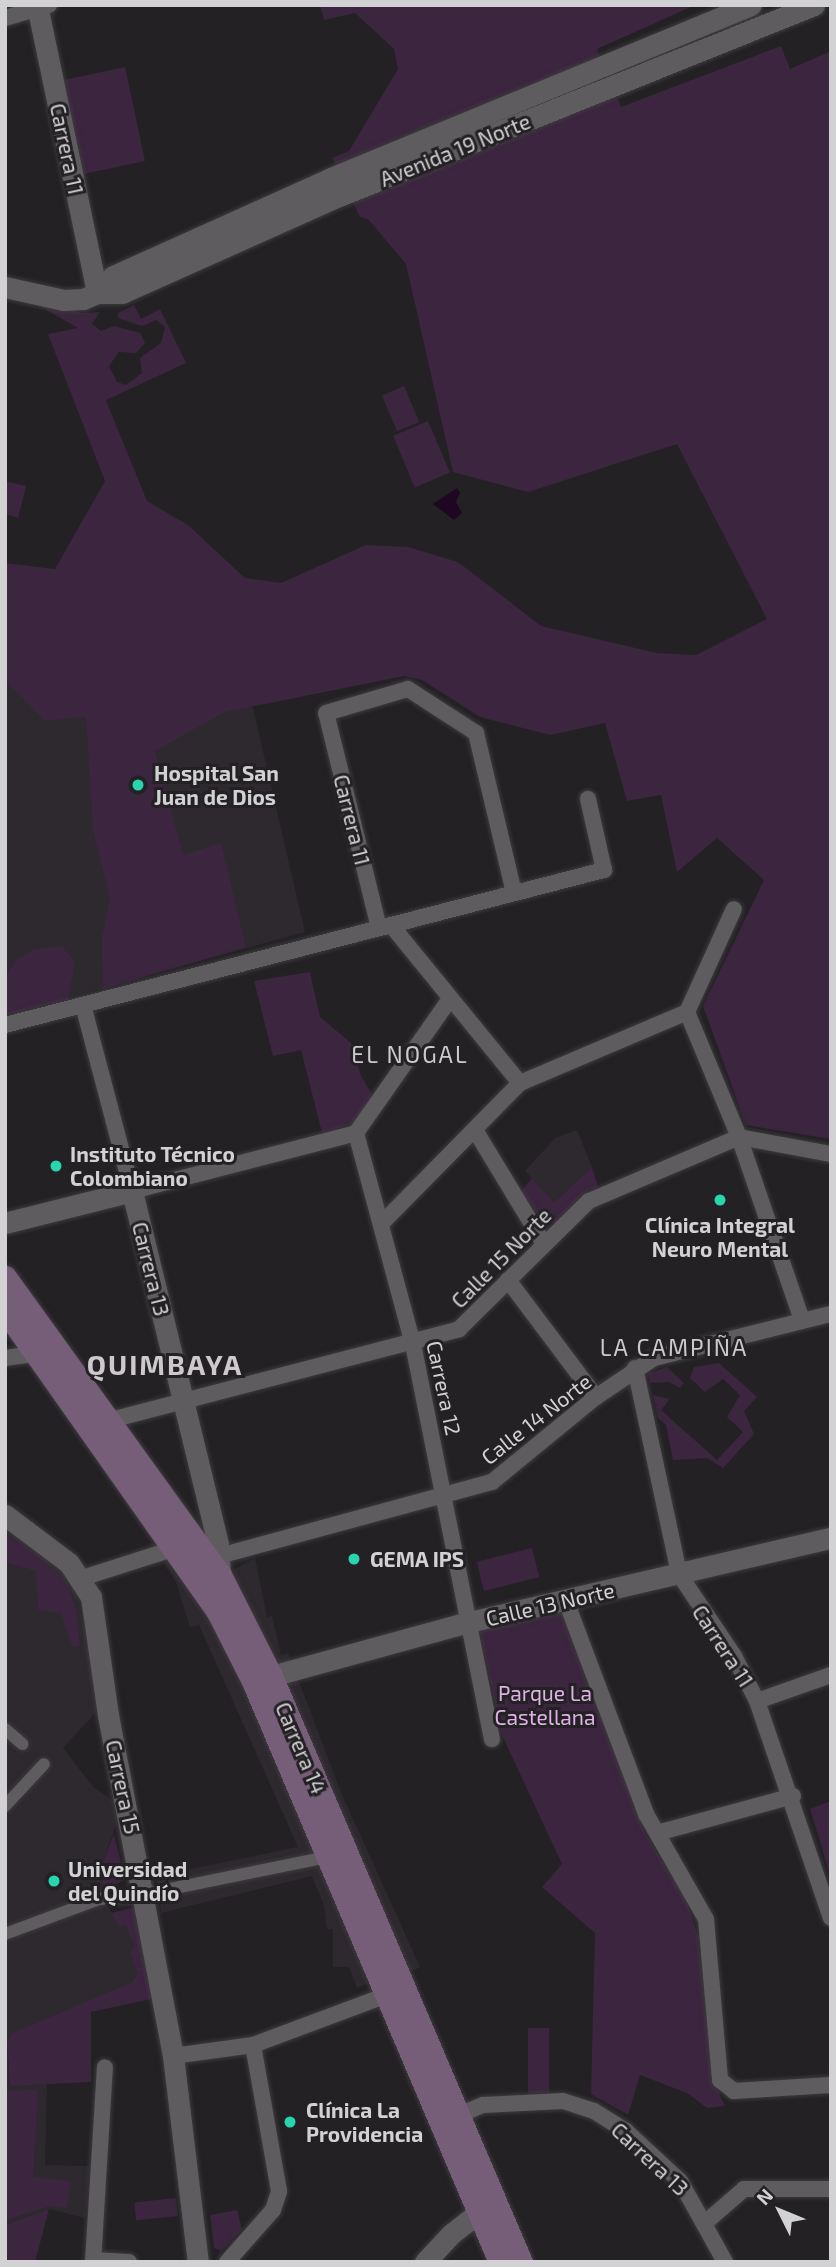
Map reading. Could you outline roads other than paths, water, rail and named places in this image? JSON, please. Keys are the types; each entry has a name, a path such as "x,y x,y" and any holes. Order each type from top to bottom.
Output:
{"main road":[{"name":"Carrera 14","path":"5,1277 107,1420 220,1566 271,1676 459,2115 487,2205 500,2262"},
{"name":"Carrera 14","path":"5,1310 176,1548 218,1612 245,1665 387,1995 487,2205 521,2262"}],"street":[{"name":"Avenida 19 Norte","path":"5,287 63,300 97,293 113,276 335,187 604,67 751,5"},
{"name":"Avenida 19 Norte","path":"335,187 613,88 814,5"},
{"path":"5,18 42,6"},
{"name":"Carrera 11","path":"42,6 97,293"},
{"name":"Carrera 11","path":"514,893 476,733 408,689 326,713 385,926 520,1083"},
{"path":"5,1025 604,870 588,799"},
{"path":"382,1223 520,1083 687,1012 734,909"},
{"path":"5,1223 356,1133 449,1000"},
{"name":"Carrera 13","path":"83,1005 184,1402 220,1566"},
{"path":"687,1012 739,1137 802,1320"},
{"path":"475,1130 544,1244"},
{"name":"Carrera 12","path":"356,1133 414,1344 492,1739"},
{"path":"739,1137 831,1154"},
{"name":"Calle 15 Norte","path":"107,1420 414,1344 459,1329 589,1200 739,1137"},
{"path":"508,1280 596,1397"},
{"name":"Calle 14 Norte","path":"220,1566 445,1494 492,1482 596,1397 635,1368 654,1358 831,1314"},
{"path":"5,1358 35,1354"},
{"name":"Carrera 11","path":"635,1368 679,1574 734,1656 757,1701 793,1796 831,1918"},
{"name":"Carrera 15","path":"5,1515 44,1542 82,1578 91,1597 108,1715 151,1893 198,2262"},
{"name":"Calle 13 Norte","path":"271,1676 469,1622 831,1538"},
{"path":"82,1578 176,1548"},
{"path":"566,1601 657,1833 706,1919 720,2080 734,2091 831,2085"},
{"path":"757,1701 831,1675"},
{"path":"5,1729 22,1744"},
{"path":"5,1806 44,1764"},
{"path":"657,1833 793,1796"},
{"path":"5,1934 99,1899 151,1893 327,1857"},
{"path":"173,2056 253,2045 387,1995"},
{"path":"227,2262 277,2201 253,2045"},
{"path":"105,2067 93,2261 129,2262"},
{"name":"Carrera 13","path":"459,2115 483,2105 563,2101 594,2111 626,2131 680,2181 706,2222 725,2262"},
{"path":"706,2222 744,2189 831,2189"},
{"path":"425,2262 487,2205"}],"place":[{"name":"Hospital San Juan de Dios","path":"138,785"},
{"name":"Instituto Técnico Colombiano","path":"56,1166"},
{"name":"Clínica Integral Neuro Mental","path":"720,1200"},
{"name":"GEMA IPS","path":"354,1559"},
{"name":"Universidad del Quindío","path":"54,1881"},
{"name":"Clínica La Providencia","path":"290,2122"}],"district":[{"name":"EL NOGAL","path":"410,1054"},
{"name":"LA CAMPIÑA","path":"674,1347"},
{"name":"QUIMBAYA","path":"165,1364"}],"park label":[{"name":"Parque La Castellana","path":"545,1705"}]}
